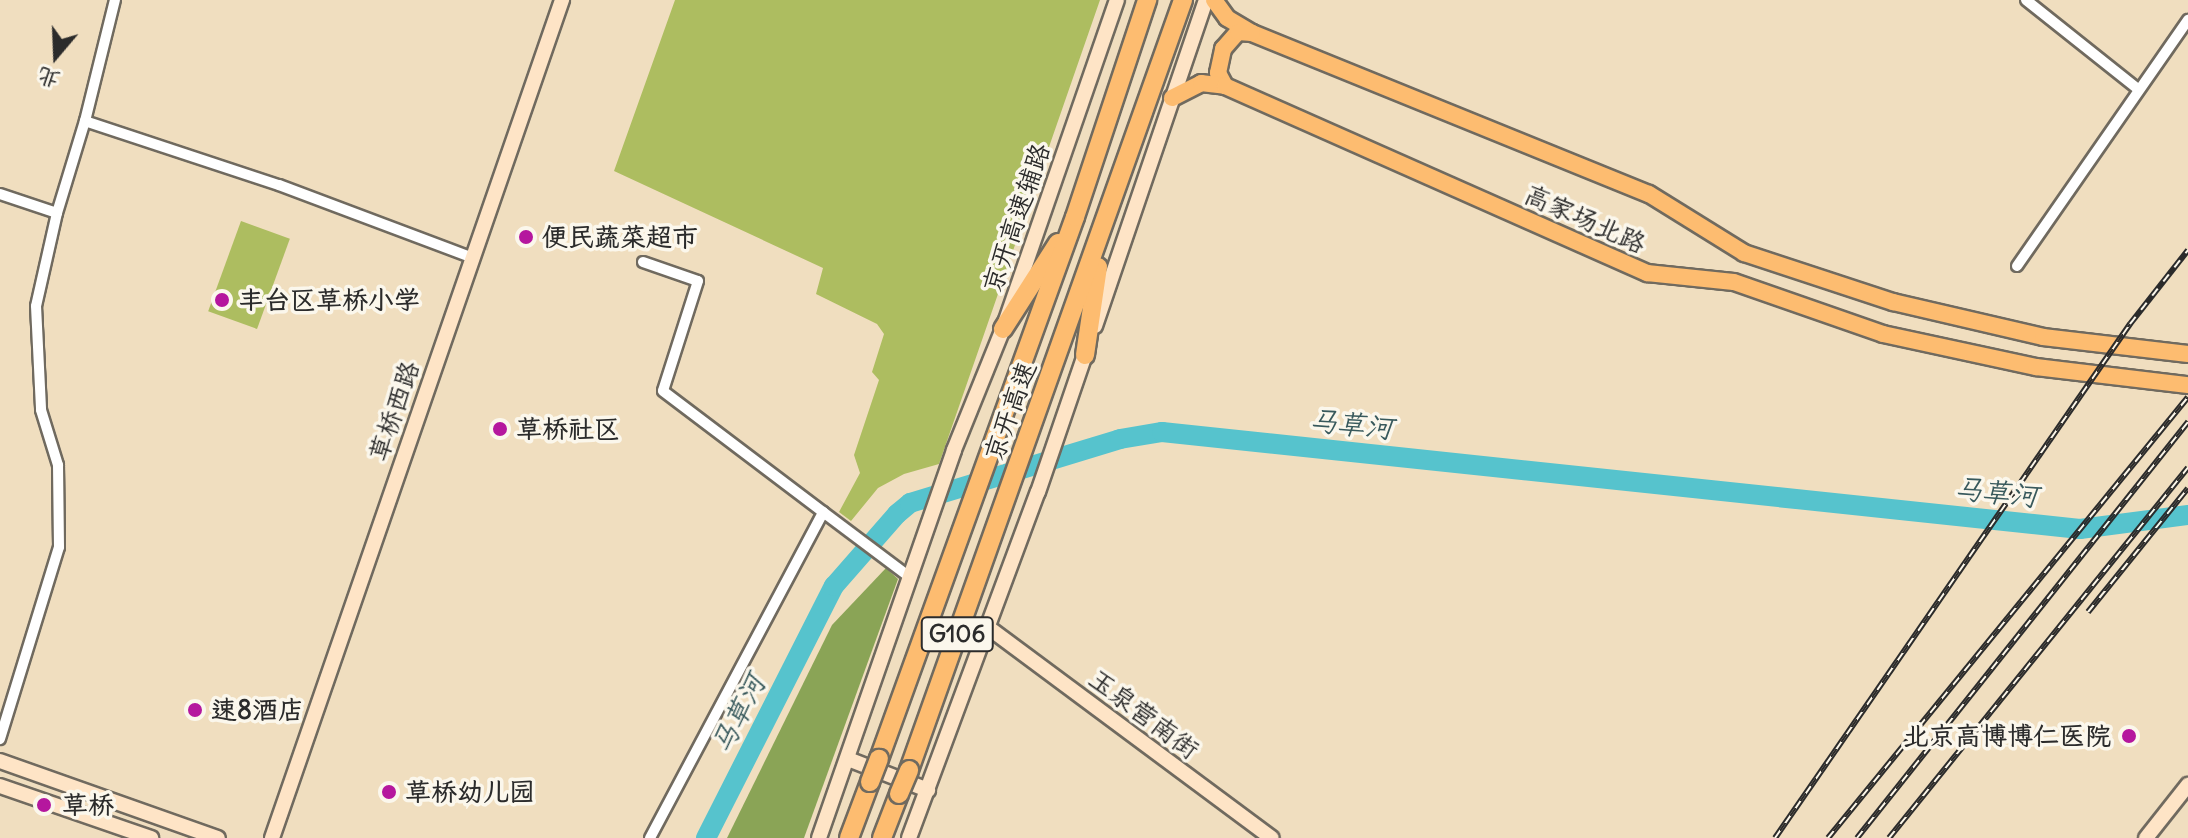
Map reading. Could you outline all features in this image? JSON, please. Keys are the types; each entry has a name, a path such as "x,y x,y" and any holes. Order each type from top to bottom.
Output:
{"highway":[{"name":"京开高速","path":"849,838 994,445 1075,217 1147,0"},
{"name":"京开高速","path":"882,838 909,770 1183,0"},
{"path":"1003,329 1075,217"},
{"path":"1085,355 1104,226"}],"main road":[{"name":"高家场北路","path":"1214,0 1227,18 1252,33 1649,194 1744,253 1893,302 2028,333 2188,354"},
{"path":"1225,86 1218,73 1223,49 1229,38 1238,32 1252,33"},
{"path":"1172,98 1201,83 1225,86"},
{"name":"高家场北路","path":"1225,86 1647,273 1734,282 1883,334 2036,367 2188,385"}],"street":[{"path":"0,739 59,547 58,465 41,410 36,306 57,213 85,121 115,0"},
{"name":"草桥西路","path":"272,838 562,0"},
{"name":"京开高速辅路","path":"911,578 954,450 1003,329 1117,0"},
{"path":"909,838 1062,425 1206,0"},
{"path":"2026,0 2139,90"},
{"path":"2017,266 2188,20"},
{"path":"85,121 279,185 473,258"},
{"path":"0,194 57,213"},
{"path":"643,262 698,281 663,391 911,578 819,838"},
{"path":"650,838 823,512"},
{"name":"玉泉营南街","path":"989,628 1272,838"},
{"path":"848,759 928,790"},
{"path":"0,761 218,838"},
{"path":"2146,838 2188,785"},
{"path":"0,786 151,838"}],"green space":[{"path":"675,0 1100,0 939,464 904,474 878,488 851,521 839,512 860,473 854,455 879,380 872,372 884,334 877,324 816,294 823,268 614,171"},
{"path":"241,221 290,239 257,329 208,311"},
{"path":"886,568 898,579 804,838 727,838 832,625"}],"waterway":[{"name":"马草河","path":"706,838 834,586 897,514 910,503 1120,439 1162,432 2080,529 2188,515"}],"railway":[{"path":"1775,838 2130,324 2188,250"},
{"path":"1828,838 2188,397"},
{"path":"1857,838 2188,422"},
{"path":"1889,838 2188,468"},
{"path":"2088,612 2188,488"}],"place":[{"name":"便民蔬菜超市","path":"526,237"},
{"name":"丰台区草桥小学","path":"222,300"},
{"name":"草桥社区","path":"500,429"},
{"name":"速8酒店","path":"195,710"},
{"name":"北京高博博仁医院","path":"2129,736"},
{"name":"草桥幼儿园","path":"389,792"},
{"name":"草桥","path":"44,805"}]}
